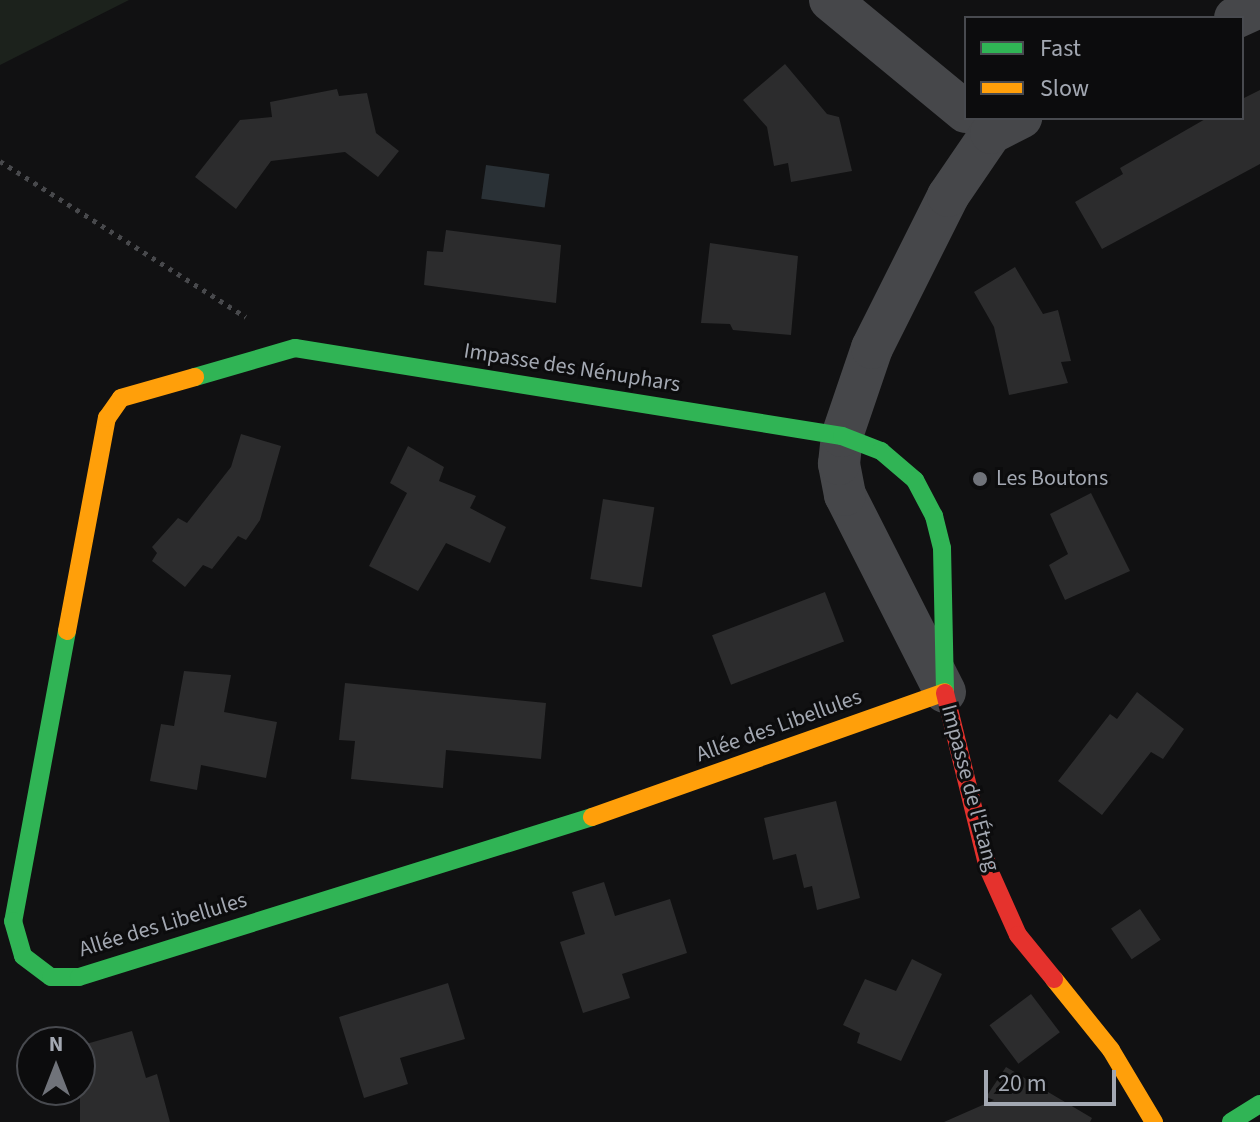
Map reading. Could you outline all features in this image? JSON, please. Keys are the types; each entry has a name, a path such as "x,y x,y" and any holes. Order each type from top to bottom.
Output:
{"street":[{"path":"830,0 964,102"},
{"path":"1240,16 1260,7"},
{"name":"Impasse de l'Étang","path":"945,692 845,495 839,464 842,436 872,348 988,120"},
{"name":"Impasse des Nénuphars","path":"295,348 842,436"},
{"name":"Allée des Libellules","path":"295,348 121,398 107,418 13,921 23,956 51,977 79,977 643,801 945,692"},
{"name":"Impasse de l'Étang","path":"842,436 881,451 915,480 934,516 942,548 945,692 988,868 1018,935 1111,1050 1154,1122"},
{"path":"1231,1122 1260,1104"}],"path":[{"path":"0,161 295,348"}],"shaded area":[{"path":"0,0 129,0 0,65"},
{"path":"486,165 549,174 545,208 481,199"}],"building":[{"path":"785,64 827,114 839,117 852,171 791,182 788,163 774,166 767,127 743,100"},
{"path":"337,89 339,96 367,93 376,133 399,151 378,177 345,152 271,161 236,209 195,177 240,120 272,117 270,102"},
{"path":"1260,90 1260,164 1102,249 1075,202 1123,174 1120,168 1204,120 1244,120 1244,98"},
{"path":"446,230 561,245 556,303 424,285 427,251 443,252"},
{"path":"710,243 798,256 791,335 733,330 730,324 701,323"},
{"path":"1015,267 1043,314 1058,310 1071,361 1061,362 1068,383 1009,395 994,327 974,292"},
{"path":"241,434 281,446 260,520 246,540 238,536 212,569 203,565 185,587 152,561 157,553 152,547 178,518 187,523 231,467"},
{"path":"408,446 444,467 439,481 476,496 470,508 506,527 490,563 446,543 418,591 369,566 407,493 390,483"},
{"path":"1091,493 1130,571 1065,600 1049,565 1068,554 1050,514"},
{"path":"603,499 654,507 642,587 590,579"},
{"path":"825,592 844,641 731,685 712,635"},
{"path":"184,671 231,675 224,712 277,722 266,778 201,765 197,790 150,781 161,724 174,726"},
{"path":"345,683 546,703 541,759 446,750 443,788 351,779 355,741 339,740"},
{"path":"1137,692 1184,729 1163,759 1151,752 1102,815 1058,781 1110,714 1117,719"},
{"path":"836,801 860,898 817,910 812,886 804,888 796,854 773,860 764,818"},
{"path":"604,882 615,916 670,899 687,953 622,974 630,998 583,1013 560,942 585,934 572,892"},
{"path":"1140,909 1161,940 1132,959 1111,929"},
{"path":"912,959 942,974 901,1061 857,1043 860,1033 843,1025 865,979 896,991"},
{"path":"448,983 465,1039 400,1058 408,1084 364,1098 339,1017"},
{"path":"1031,994 1060,1032 1018,1064 989,1025"},
{"path":"132,1031 146,1078 157,1074 170,1122 80,1122 80,1106 96,1106 96,1041"},
{"path":"1006,1067 1092,1118 1090,1122 944,1122 994,1100 986,1097"}],"traffic: fast":[{"path":"195,377 295,348 842,436 881,451 915,480 934,516 942,548 945,693"},
{"path":"67,631 13,921 23,956 51,977 79,977 592,817"},
{"path":"1231,1122 1260,1104"}],"traffic: slow":[{"path":"67,631 107,418 121,398 195,377"},
{"path":"592,817 945,692"},
{"path":"1054,979 1111,1050 1154,1122"}],"traffic: jam":[{"path":"945,693 988,868 1018,935 1054,979"}],"place":[{"name":"Les Boutons","path":"980,479"}]}
